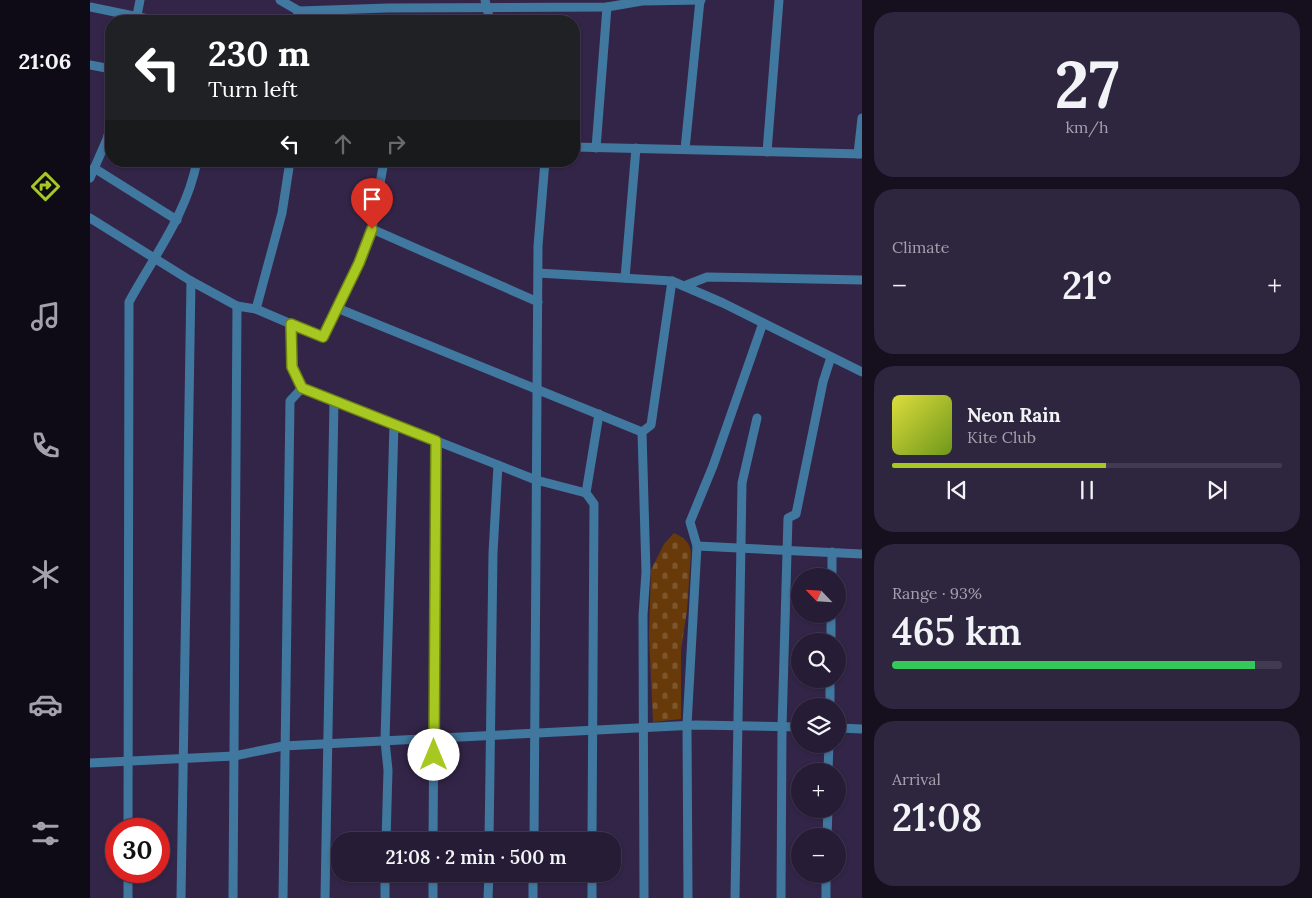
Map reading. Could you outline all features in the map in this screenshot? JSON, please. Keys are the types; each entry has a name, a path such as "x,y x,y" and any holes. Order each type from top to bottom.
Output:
{"street":[{"path":"137,15 140,0"},
{"path":"280,0 299,11 388,4 607,7 642,1 700,0 684,149"},
{"path":"767,152 779,0"},
{"path":"90,7 103,4 127,15"},
{"path":"596,148 607,7"},
{"path":"297,15 299,11"},
{"path":"90,65 105,68"},
{"path":"580,147 860,154 862,118"},
{"path":"90,178 105,145"},
{"path":"625,278 636,148"},
{"path":"128,818 130,302 153,258 177,220 191,188 196,167"},
{"path":"256,309 282,213 289,167"},
{"path":"90,218 191,281 237,306 256,309 323,337 372,229 383,167"},
{"path":"534,832 538,273 545,167"},
{"path":"94,168 177,220"},
{"path":"372,229 538,302"},
{"path":"538,273 672,281 862,372"},
{"path":"684,286 707,277 862,280"},
{"path":"181,898 191,281"},
{"path":"642,432 651,425 672,281"},
{"path":"233,898 237,306"},
{"path":"337,308 642,432"},
{"path":"688,898 687,725 696,546 690,522 714,466 763,323"},
{"path":"291,324 292,367 302,388 536,480 586,493 594,504 592,832"},
{"path":"781,898 782,727 788,518 796,514 823,382 831,357"},
{"path":"283,898 290,401 302,388"},
{"path":"325,898 334,401"},
{"path":"586,493 599,414"},
{"path":"735,898 742,483 757,418"},
{"path":"386,832 388,770 385,741 394,424"},
{"path":"642,432 646,572 643,615 644,898"},
{"path":"433,832 436,441"},
{"path":"489,832 493,553 498,465"},
{"path":"696,546 740,550 862,554"},
{"path":"832,552 832,568"},
{"path":"90,763 234,756 284,746 644,727 687,725 791,727"},
{"path":"846,728 862,729"},
{"path":"385,898 386,882"},
{"path":"433,882 433,898"},
{"path":"488,882 488,898"},
{"path":"533,882 533,898"},
{"path":"592,882 592,898"},
{"path":"128,883 128,898"},
{"path":"826,883 826,898"}],"green space":[{"path":"674,533 686,540 691,552 687,610 681,650 681,719 653,722 649,635 651,570 664,544"}],"route":[{"path":"372,229 359,263 323,337 291,324 292,367 302,388 436,441 434,755"}]}
